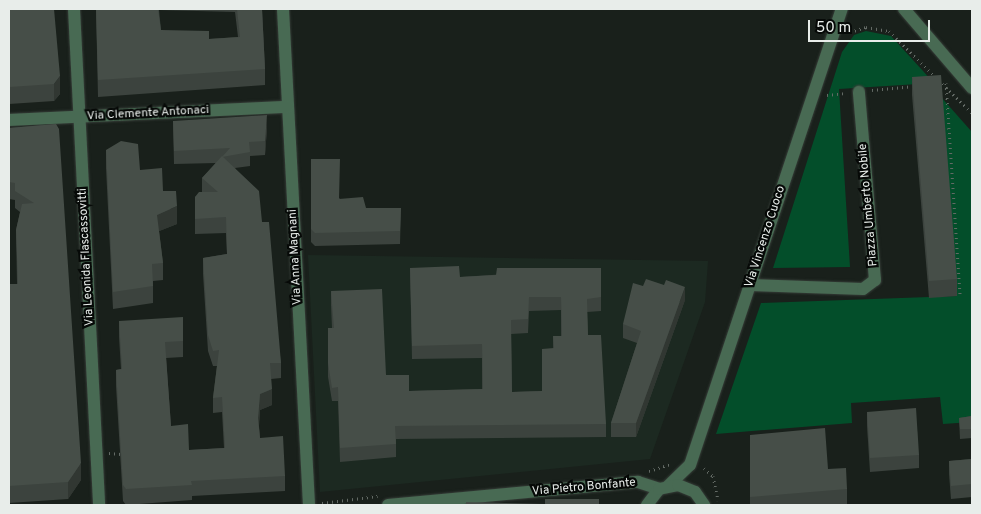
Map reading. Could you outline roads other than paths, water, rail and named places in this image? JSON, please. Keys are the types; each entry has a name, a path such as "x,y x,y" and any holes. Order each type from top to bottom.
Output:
{"street":[{"name":"Via Leonida Flascassovitti","path":"74,9 81,117 99,505"},
{"name":"Via Anna Magnani","path":"283,9 309,505"},
{"name":"Via Vincenzo Cuoco","path":"695,492 690,465 750,285 818,98 842,9"},
{"path":"904,9 972,88"},
{"name":"Piazza Umberto Nobile","path":"750,285 863,289 876,280 859,92"},
{"name":"Via Clemente Antonaci","path":"9,120 288,108"},
{"name":"Via Vincenzo Cuoco","path":"647,505 690,465"},
{"name":"Via Pietro Bonfante","path":"388,505 430,503 638,482 695,492"},
{"path":"695,492 704,505"}]}
